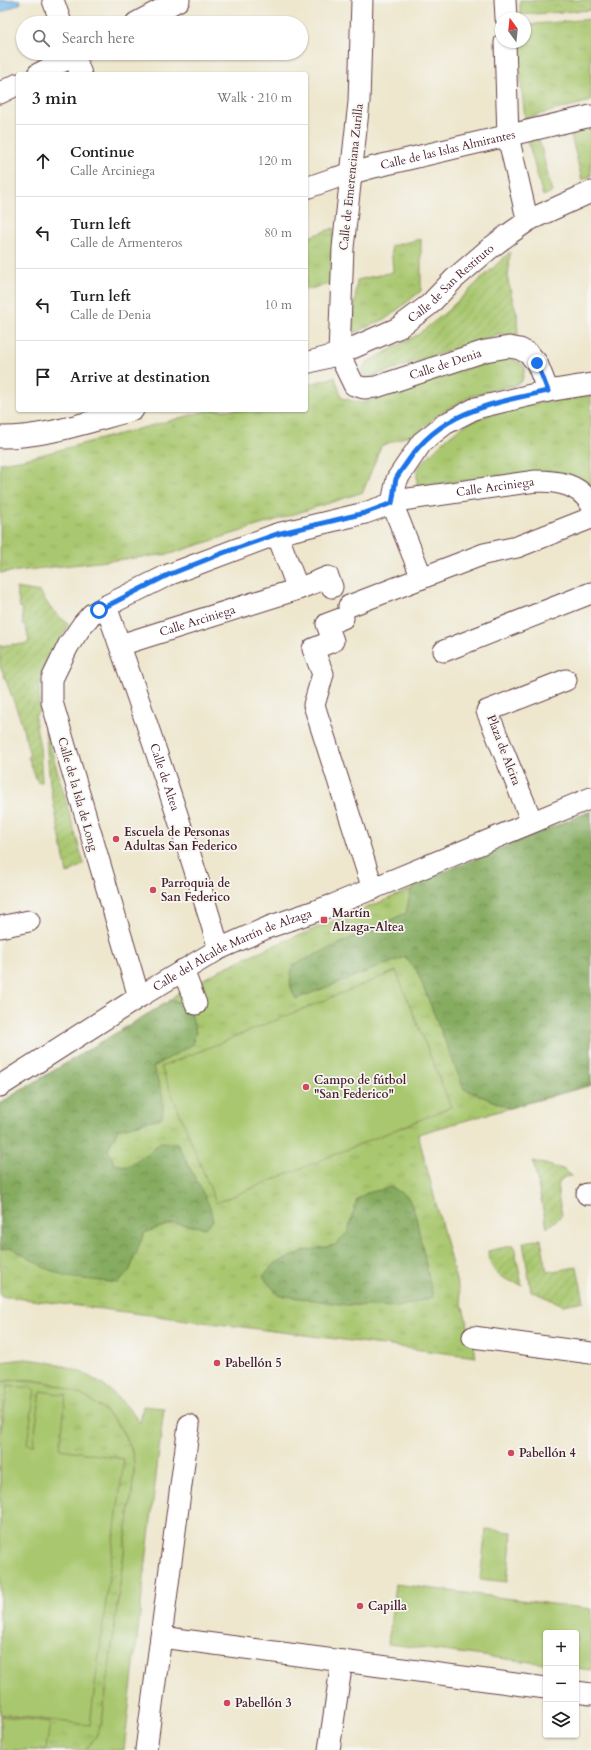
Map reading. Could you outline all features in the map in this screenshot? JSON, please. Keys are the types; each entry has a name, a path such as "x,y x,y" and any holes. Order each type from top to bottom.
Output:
{"street":[{"path":"52,0 58,16"},
{"path":"149,16 179,0"},
{"name":"Calle de Emerenciana Zurilla","path":"339,354 343,248 359,102 362,0"},
{"path":"505,0 506,12"},
{"path":"505,48 508,136 525,210 529,220"},
{"path":"43,72 74,60"},
{"path":"0,93 16,85"},
{"name":"Calle de las Islas Almirantes","path":"308,187 351,173 591,116"},
{"name":"Calle de San Restituto","path":"308,362 339,354 398,328 429,305 454,279 489,249 529,220 591,192"},
{"name":"Calle de Denia","path":"339,354 354,385 364,388 376,387 485,351 509,346 520,349 529,354 537,363 548,391"},
{"path":"422,578 392,503 397,479 415,450 430,435 445,424 487,405 548,391 588,385"},
{"path":"0,437 13,437 39,433 125,412"},
{"name":"Calle Arciniega","path":"106,606 168,575 277,534 365,513 392,503 414,498 536,481 562,482 571,486 591,504"},
{"path":"373,889 314,705 323,674 313,649 333,641 327,624 353,608 422,578 484,554 517,547 591,518"},
{"path":"277,534 298,589"},
{"name":"Calle Arciniega","path":"120,645 298,589 328,577 332,587"},
{"path":"444,651 591,593"},
{"name":"Calle de Altea","path":"106,606 157,749 201,885 219,949"},
{"name":"Calle de la Isla de Long","path":"106,606 92,614 68,646 52,679 52,702 139,997"},
{"name":"Plaza de Alcira","path":"532,822 487,711 566,680"},
{"name":"Calle del Alcalde Martín de Alzaga","path":"0,1086 139,997 219,949 269,927 333,905 373,889 591,798"},
{"path":"0,928 29,922"},
{"path":"183,970 196,1004"},
{"path":"473,1337 591,1353"},
{"path":"146,1750 189,1425"},
{"path":"161,1637 543,1688"},
{"path":"329,1750 342,1661"},
{"path":"579,1692 591,1694"}],"green space":[{"path":"520,0 591,0 591,10 531,14 531,12 520,12"},
{"path":"591,19 591,101 525,118 517,48 531,48 531,24"},
{"path":"591,126 591,176 582,180 570,131"},
{"path":"539,139 552,192 543,196 528,141"},
{"path":"334,228 329,284 308,289 308,237"},
{"path":"421,239 421,291 387,318 352,334 357,280 393,272 391,246"},
{"path":"510,252 508,280 517,313 518,335 499,334 374,376 366,377 363,375 362,370 366,363 419,334 446,312"},
{"path":"503,357 518,362 525,368 522,381 513,386 491,390 466,399 439,414 418,432 381,446 363,492 170,554 0,573 0,463 25,459 202,412 308,412 308,384 335,377 342,398 362,403"},
{"path":"591,395 591,495 572,478 552,471 417,486 417,469 445,440 469,423 485,416 521,406"},
{"path":"16,588 40,592 51,609 69,625 55,646 45,665 40,685 40,711 36,714 35,720 40,747 42,782 38,783 28,757 30,756 21,721 0,668 0,646 17,645 28,643 29,641 26,627 23,624 22,610 20,608"},
{"path":"45,728 84,864 67,874 50,784"},
{"path":"591,811 591,1085 509,1108 464,1089 417,971 405,957 296,999 290,983 293,965 406,913 412,885"},
{"path":"581,820 591,1085 418,1134 476,1357 0,1296 0,1103 171,1000 177,994 220,970 253,954"},
{"name":"Campo de fútbol \"San Federico\"","path":"396,971 451,1107 216,1203 161,1067"},
{"path":"171,1000 180,1002 190,1009 196,1032 192,1045 153,1067 163,1098 163,1111 161,1118 118,1129 108,1149 114,1163 126,1167 148,1153 160,1142 177,1143 210,1207 213,1221 205,1228 173,1223 144,1233 130,1270 118,1283 66,1277 43,1267 12,1248 0,1249 0,1103"},
{"path":"533,1161 563,1169 572,1176 563,1178 558,1186 562,1215 547,1228"},
{"path":"392,1187 408,1197 415,1213 433,1297 399,1307 347,1305 278,1295 263,1276 276,1263 304,1251 335,1245 348,1232 357,1199 367,1193"},
{"path":"541,1239 547,1272 577,1267 584,1301 563,1305 531,1291 523,1242"},
{"path":"514,1245 522,1285 508,1280 498,1274 491,1265 489,1259 488,1251"},
{"path":"25,1359 60,1365 76,1370 90,1377 117,1396 140,1423 143,1406 164,1408 124,1750 86,1750 96,1736 102,1723 133,1484 133,1456 126,1437 114,1420 99,1406 81,1395 61,1386 40,1381 20,1380 0,1382 0,1362"},
{"path":"29,1380 59,1385 87,1398 97,1405 116,1423 124,1434 133,1456 133,1484 102,1723 96,1736 86,1750 0,1750 0,1382"},
{"path":"8,1385 35,1389 27,1444 33,1445 41,1391 66,1395 60,1449 124,1459 90,1725 0,1714 0,1436"},
{"path":"486,1529 512,1532 507,1582 480,1579"},
{"path":"395,1584 591,1609 591,1670 579,1668 579,1630 543,1630 543,1664 388,1644"},
{"path":"0,1716 50,1722 46,1750 0,1750"}],"water":[{"path":"0,0 20,0 21,3 0,13"}],"place":[{"name":"Escuela de Personas Adultas San Federico","path":"116,839"},
{"name":"Parroquia de San Federico","path":"153,890"},
{"name":"Martín Alzaga-Altea","path":"324,920"},
{"name":"Campo de fútbol \"San Federico\"","path":"306,1087"},
{"name":"Pabellón 5","path":"217,1363"},
{"name":"Pabellón 4","path":"511,1453"},
{"name":"Capilla","path":"360,1606"},
{"name":"Pabellón 3","path":"227,1703"}],"route":[{"path":"99,610 168,575 223,553 277,534 332,522 365,513 392,503 397,479 415,450 430,435 445,424 476,408 548,391 537,363"}]}
